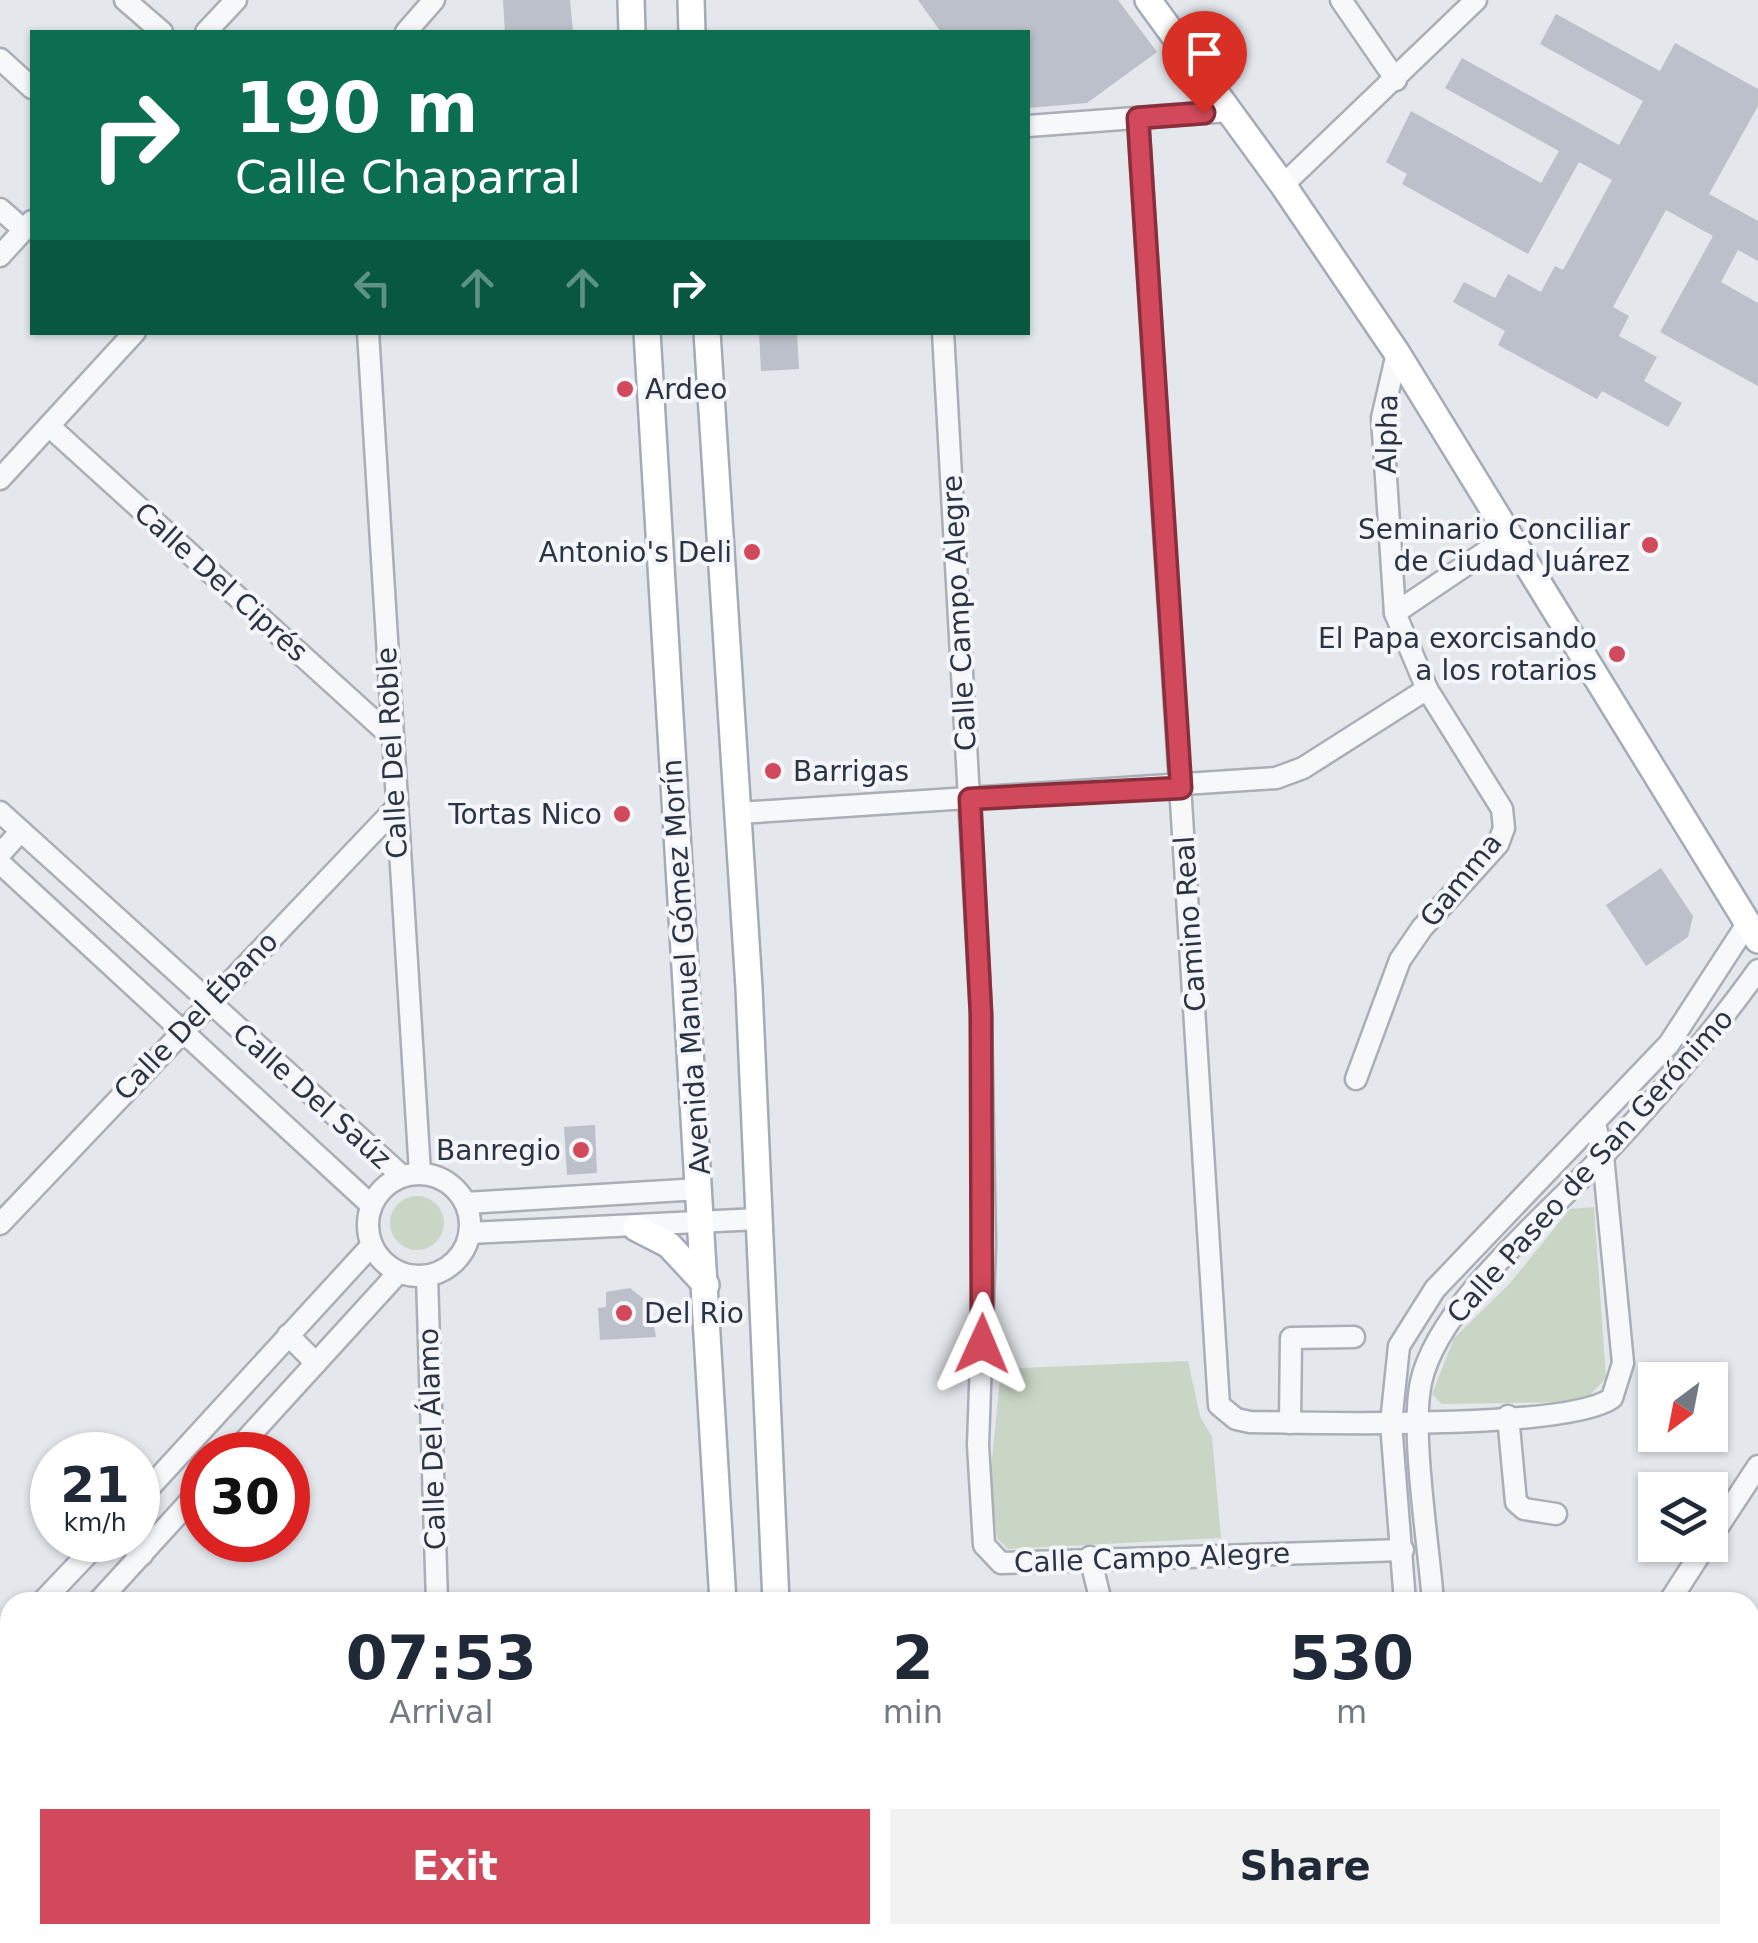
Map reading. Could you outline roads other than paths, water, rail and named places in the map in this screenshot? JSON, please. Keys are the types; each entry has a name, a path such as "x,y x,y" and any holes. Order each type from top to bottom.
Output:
{"main road":[{"path":"630,0 632,30"},
{"path":"691,0 692,30"},
{"path":"1148,0 1284,186 1396,353 1752,932"},
{"name":"Avenida Manuel Gómez Morín","path":"648,335 722,1592"},
{"name":"Avenida Manuel Gómez Morín","path":"707,335 781,1592"},
{"path":"636,1228 669,1246 706,1285"}],"street":[{"path":"125,0 160,30"},
{"path":"208,30 236,0"},
{"path":"408,30 434,0"},
{"path":"1341,0 1396,80"},
{"path":"1284,186 1476,0"},
{"path":"0,59 30,86"},
{"path":"1030,126 1229,111"},
{"name":"Camino Real","path":"1138,118 1219,1405 1236,1419 1392,1423 1590,1409 1612,1398 1621,1381 1623,1363 1603,1156"},
{"path":"0,209 28,225 1,252"},
{"path":"0,479 132,335"},
{"name":"Calle Del Roble","path":"368,335 392,738 411,1174"},
{"name":"Calle Campo Alegre","path":"944,335 981,1014 985,1245 978,1445 984,1545 1000,1563 1402,1550"},
{"name":"Alpha","path":"1396,353 1382,418 1395,612 1427,689"},
{"name":"Calle Del Ciprés","path":"49,426 392,738"},
{"path":"1395,612 1509,536"},
{"path":"738,813 1181,788 1293,773 1427,689"},
{"name":"Gamma","path":"1356,1079 1400,960 1422,928 1498,844 1504,828 1502,809 1427,689"},
{"name":"Calle Del Ébano","path":"0,1224 394,810"},
{"name":"Calle Del Saúz","path":"0,812 208,1004 411,1174"},
{"path":"0,854 21,831"},
{"name":"Calle Del Saúz","path":"0,863 372,1205"},
{"name":"Calle Paseo de San Gerónimo","path":"1404,1592 1392,1423 1399,1346 1416,1314 1496,1224 1669,1044 1752,932"},
{"name":"Calle Paseo de San Gerónimo","path":"1432,1592 1419,1422 1421,1383 1452,1317 1714,1032 1758,970"},
{"path":"1595,1124 1603,1156"},
{"path":"411,1174 447,1181 466,1203 470,1234 456,1262 427,1276 399,1272 372,1246 368,1218 372,1205 389,1182 411,1174"},
{"path":"466,1203 700,1190"},
{"path":"470,1234 636,1228 758,1218"},
{"path":"160,1476 372,1246"},
{"path":"253,1432 399,1272"},
{"name":"Calle Del Álamo","path":"427,1276 437,1592"},
{"path":"288,1335 316,1363"},
{"path":"1290,1422 1291,1338 1354,1338"},
{"path":"1508,1416 1516,1502 1524,1508 1556,1514"},
{"path":"1728,1512 1758,1466"},
{"path":"160,1524 180,1507"},
{"path":"1090,1558 1098,1592"},
{"path":"51,1592 79,1562"},
{"path":"105,1592 124,1562"},
{"path":"1676,1592 1695,1562"}],"place":[{"name":"Ardeo","path":"625,389"},
{"name":"Seminario Conciliar de Ciudad Juárez","path":"1650,545"},
{"name":"Antonio's Deli","path":"752,552"},
{"name":"El Papa exorcisando a los rotarios","path":"1617,654"},
{"name":"Barrigas","path":"773,771"},
{"name":"Tortas Nico","path":"622,814"},
{"name":"Banregio","path":"581,1150"},
{"name":"Del Rio","path":"624,1313"}]}
